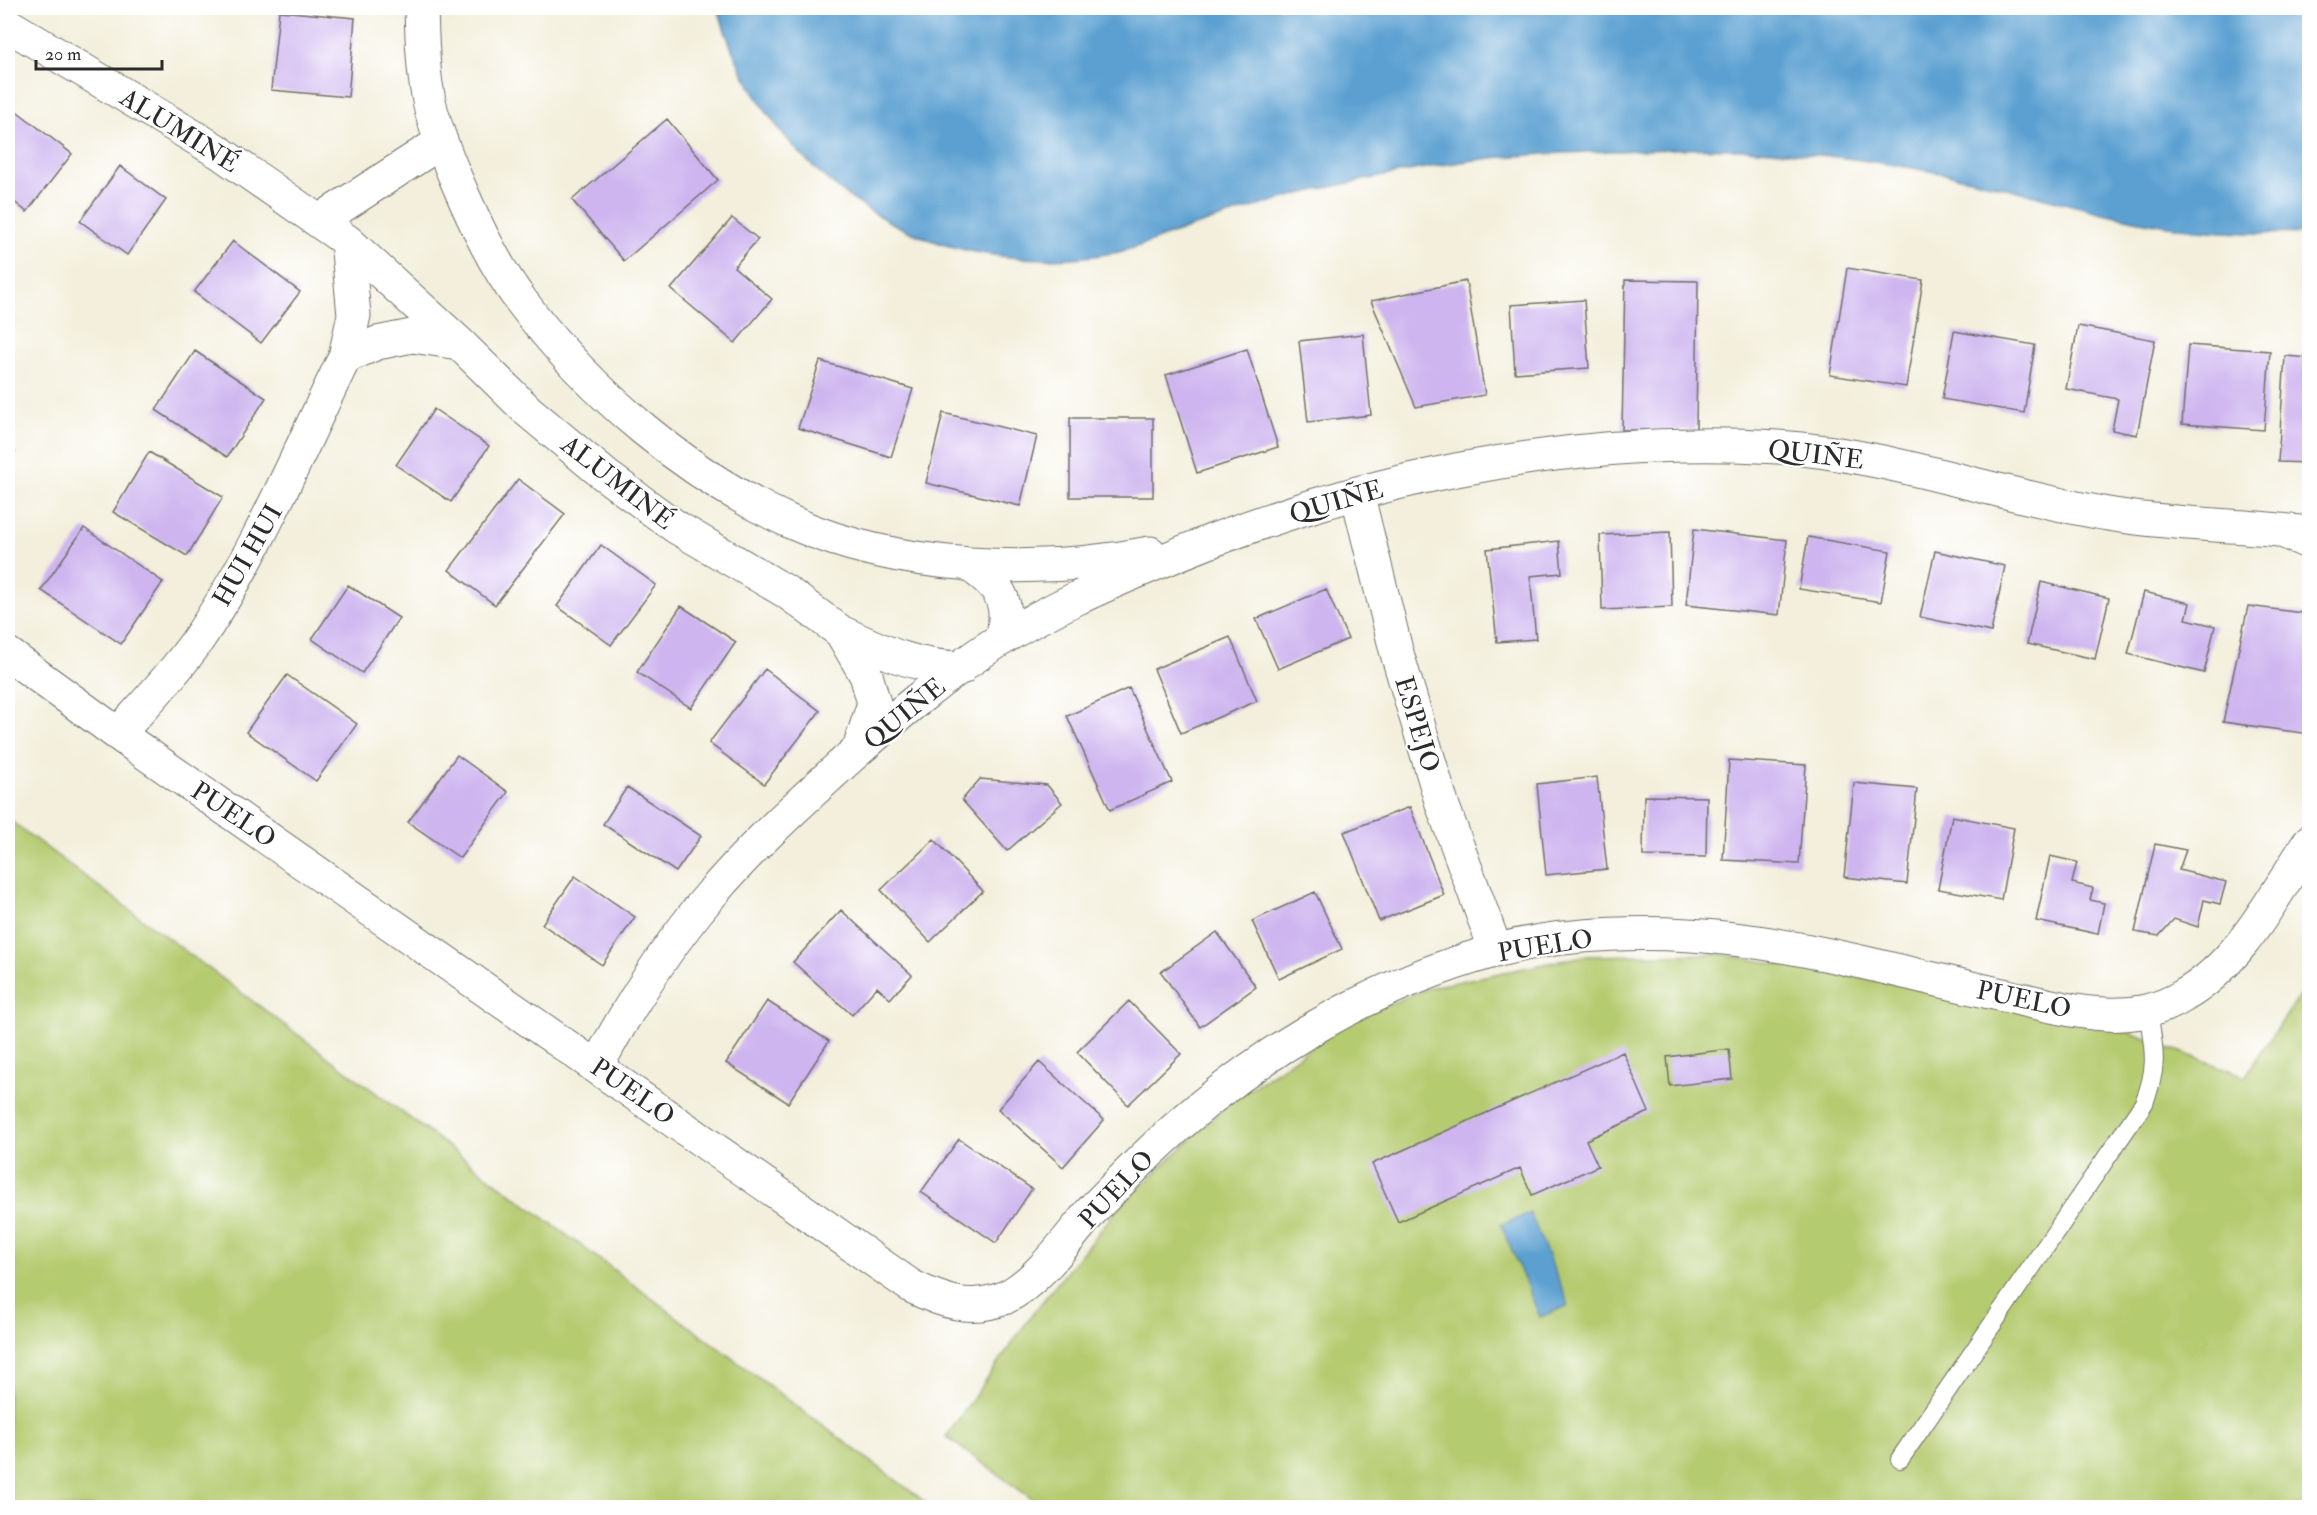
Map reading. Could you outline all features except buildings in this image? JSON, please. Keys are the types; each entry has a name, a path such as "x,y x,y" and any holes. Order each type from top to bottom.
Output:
{"street":[{"path":"421,8 427,91 441,142 476,226 520,300 565,355 638,423 721,486 794,524 837,539 888,552 968,564 1035,567 1065,565 1131,557 1203,543"},
{"name":"ALUMINÉ","path":"8,25 219,152 347,241 459,343 528,411 605,475 676,527 785,591 842,632 866,675 874,703 859,749"},
{"path":"319,221 441,142"},
{"name":"HUI HUI","path":"118,734 189,651 243,565 280,497 345,357 354,315 347,241"},
{"path":"345,357 377,343 412,336 459,343"},
{"name":"QUIÑE","path":"597,1066 628,1007 662,957 709,896 772,828 914,701 1002,639 1084,594 1203,543 1358,493 1439,473 1596,451 1695,444 1762,446 1880,462 2111,515 2300,535"},
{"name":"ESPEJO","path":"1358,493 1396,650 1442,804 1496,951"},
{"path":"968,564 993,581 1003,602 1006,623 1002,639"},
{"path":"842,632 895,658 933,667 962,668"},
{"name":"PUELO","path":"8,654 118,734 911,1286 944,1303 976,1304 1004,1298 1028,1280 1062,1248 1094,1209 1152,1150 1216,1093 1291,1041 1375,997 1448,966 1496,951 1551,941 1610,935 1732,938 1820,954 2057,1007 2108,1014 2148,1011 2182,998 2216,974 2254,925 2310,841"}],"lane":[{"path":"1900,1459 2144,1103 2154,1079 2156,1058 2148,1011"}],"green space":[{"path":"8,819 932,1507 8,1507"},
{"path":"1719,954 1896,984 2125,1031 2245,1076 2309,982 2309,1507 1045,1508 946,1437 1034,1312 1121,1205 1228,1104 1353,1019 1431,987 1584,956"}],"water":[{"path":"718,8 2309,8 2309,234 2217,232 2162,225 2109,215 1951,175 1883,163 1778,151 1674,149 1537,154 1451,164 1292,196 1113,253 1044,259 992,255 930,240 887,221 848,196 812,166 781,131 754,93 733,51"},
{"path":"1530,1213 1569,1305 1540,1317 1501,1225"}]}
